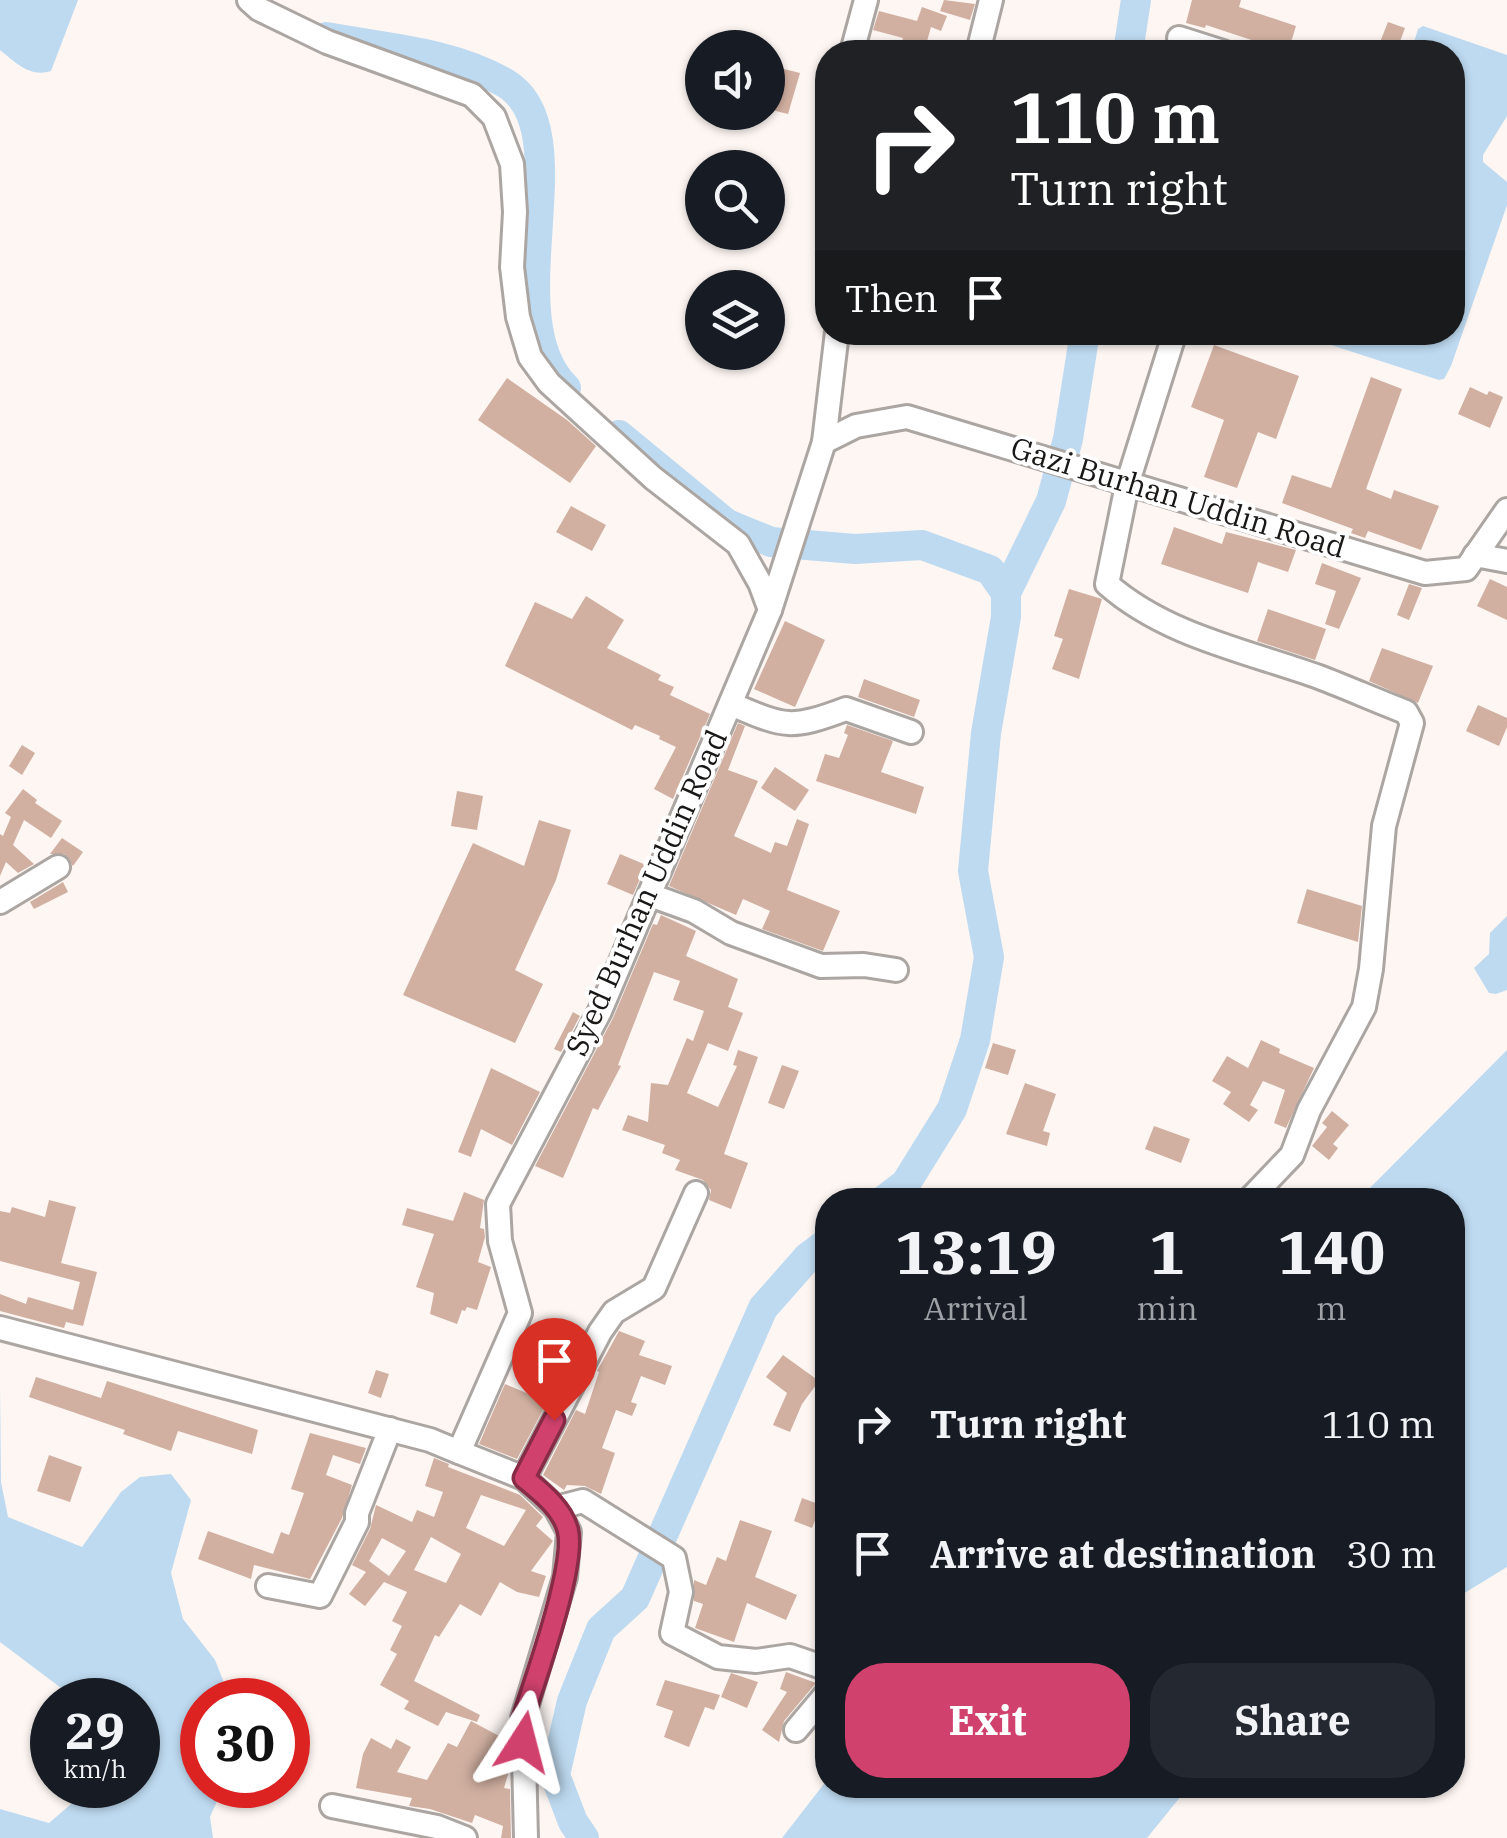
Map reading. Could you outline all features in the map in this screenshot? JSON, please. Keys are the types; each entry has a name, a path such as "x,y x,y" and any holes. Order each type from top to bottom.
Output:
{"street":[{"path":"249,0 326,42 472,95 494,116 512,164 516,212 512,267 518,317 530,358 549,383 653,478 738,544 772,603"},
{"path":"855,40 866,0"},
{"path":"981,40 991,0"},
{"path":"1179,38 1185,40"},
{"name":"Syed Burhan Uddin Road","path":"459,1452 520,1313 500,1241 498,1204 600,1012 772,603 824,442 835,345"},
{"path":"1169,345 1116,481 1107,584 1134,608 1246,655 1319,677 1406,712 1412,723 1384,826 1364,1007 1309,1110 1292,1155 1260,1188"},
{"name":"Gazi Burhan Uddin Road","path":"824,442 856,426 907,417 1424,573 1466,569 1476,555"},
{"path":"1507,510 1476,555 1507,562"},
{"path":"731,704 773,722 805,724 846,709 910,732"},
{"path":"0,902 58,867"},
{"path":"650,895 694,911 731,933 821,966 864,965 896,970"},
{"path":"524,1478 600,1332 614,1312 654,1288 696,1194"},
{"path":"0,1328 390,1429 524,1478 556,1508 568,1532 565,1577 523,1718 526,1838"},
{"path":"268,1586 320,1596 357,1522 356,1513 390,1429"},
{"path":"556,1508 582,1501 674,1558 681,1592 672,1633 718,1657 756,1661 790,1656 815,1665"},
{"path":"796,1730 815,1707"},
{"path":"332,1806 437,1827 465,1838"}],"water":[{"path":"0,0 78,0 51,71 30,71 0,50"},
{"path":"1423,26 1464,40 1415,40"},
{"path":"1465,40 1507,55 1507,116 1483,155 1483,162 1507,182 1507,205 1465,326"},
{"path":"1331,345 1458,345 1444,379"},
{"path":"1507,916 1507,990 1489,993 1474,968 1489,954 1490,933"},
{"path":"1507,1050 1507,1567 1465,1593 1465,1188 1370,1188"},
{"path":"0,1386 1,1482 8,1517 82,1547 121,1492 140,1477 171,1474 191,1500 171,1573 183,1619 215,1660 222,1678 180,1678 180,1808 214,1808 210,1817 213,1838 0,1838 0,1809 49,1823 66,1808 160,1808 160,1678 48,1678 0,1642"},
{"path":"815,1795 1179,1798 1147,1838 782,1838"}],"building":[{"path":"944,0 975,4 970,20 940,11"},
{"path":"1192,0 1241,0 1239,7 1296,26 1292,40 1252,40 1206,25 1205,28 1186,23"},
{"path":"922,7 947,16 941,31 931,27 927,40 902,40 873,30 879,11 917,21"},
{"path":"1388,22 1405,28 1400,40 1381,40"},
{"path":"785,69 800,73 788,114 785,113"},
{"path":"1214,345 1299,376 1276,439 1258,432 1237,488 1204,477 1224,420 1191,407"},
{"path":"1371,377 1402,389 1366,489 1391,499 1394,490 1439,506 1421,550 1368,531 1365,538 1351,533 1353,529 1282,503 1292,475 1331,488"},
{"path":"507,378 567,420 596,446 570,483 478,420"},
{"path":"1470,387 1503,397 1490,428 1458,414"},
{"path":"571,506 606,525 592,551 556,532"},
{"path":"1174,527 1222,544 1226,532 1296,550 1288,572 1258,562 1248,593 1161,564"},
{"path":"1322,563 1361,578 1339,629 1325,624 1336,591 1315,584"},
{"path":"1490,579 1507,587 1507,620 1477,606"},
{"path":"1409,584 1422,588 1409,620 1397,615"},
{"path":"1069,589 1102,599 1079,679 1052,669 1063,639 1054,636"},
{"path":"586,596 624,620 607,648 661,675 658,680 674,687 670,695 710,714 673,799 654,789 676,747 635,725 632,730 505,666 535,602 572,619"},
{"path":"1268,609 1326,629 1315,660 1257,641"},
{"path":"785,621 825,640 795,707 754,689"},
{"path":"1382,648 1433,666 1418,703 1369,681"},
{"path":"864,679 920,700 914,717 858,697"},
{"path":"1478,705 1507,718 1499,746 1466,731"},
{"path":"738,723 745,726 728,770 758,781 734,836 771,853 775,842 787,846 797,819 809,824 787,890 840,911 823,951 762,929 770,911 743,899 736,915 669,886"},
{"path":"847,725 893,741 881,772 924,787 916,814 816,781 825,754 839,758 848,735 844,733"},
{"path":"22,745 35,753 22,775 9,766"},
{"path":"775,767 809,790 795,811 761,788"},
{"path":"23,789 37,800 35,803 62,821 51,838 24,820 13,845 34,864 18,873 6,862 0,876 0,834 3,836 11,817 5,813"},
{"path":"457,791 483,796 477,830 451,826"},
{"path":"539,820 571,830 556,880 515,970 543,984 515,1043 403,995 473,843 524,866"},
{"path":"62,838 83,852 73,866 64,854 50,854"},
{"path":"620,854 646,865 633,895 607,884"},
{"path":"63,882 68,892 34,909 30,902"},
{"path":"1307,889 1362,906 1358,942 1297,923"},
{"path":"661,915 696,931 686,956 738,979 728,1007 743,1013 728,1051 708,1043 687,1093 718,1107 737,1066 733,1065 738,1050 758,1057 724,1154 748,1163 731,1209 709,1200 711,1190 703,1180 675,1170 680,1160 662,1153 665,1145 622,1130 628,1115 648,1122 651,1083 668,1085 687,1038 693,1041 704,1011 673,1000 680,981 654,972 618,1065 621,1066 598,1110 593,1108 563,1178 535,1166 613,1018 653,924 657,925"},
{"path":"573,1012 580,1016 561,1052 554,1049"},
{"path":"1261,1040 1280,1049 1279,1053 1314,1068 1286,1128 1274,1123 1285,1090 1263,1081 1250,1105 1258,1110 1249,1122 1223,1104 1231,1092 1212,1081 1227,1056 1248,1068"},
{"path":"993,1043 1016,1050 1008,1075 985,1068"},
{"path":"782,1065 799,1071 784,1109 768,1103"},
{"path":"491,1068 540,1092 512,1145 481,1129 471,1157 458,1152"},
{"path":"1025,1083 1056,1094 1043,1131 1050,1133 1047,1146 1006,1134"},
{"path":"1332,1111 1349,1125 1333,1144 1338,1148 1329,1160 1312,1146 1327,1127 1322,1123"},
{"path":"1154,1126 1190,1139 1181,1163 1145,1149"},
{"path":"464,1192 484,1200 480,1228 484,1229 485,1237 478,1262 491,1267 477,1310 462,1310 457,1324 430,1314 434,1293 416,1287 434,1234 402,1225 407,1208 453,1221"},
{"path":"49,1200 76,1207 61,1263 97,1272 83,1326 66,1322 64,1328 0,1311 0,1294 26,1304 28,1297 73,1310 80,1282 0,1261 0,1211 10,1213 12,1207 45,1217"},
{"path":"619,1331 645,1341 639,1355 672,1366 665,1385 641,1376 631,1402 637,1404 632,1416 616,1410 602,1448 615,1453 601,1494 585,1486 567,1485 564,1490 543,1475 576,1410 585,1414 597,1371"},
{"path":"783,1355 815,1378 815,1386 790,1432 773,1425 787,1393 766,1377"},
{"path":"376,1370 389,1374 381,1398 368,1393"},
{"path":"36,1377 101,1398 107,1381 258,1430 252,1454 178,1431 171,1451 123,1434 125,1430 29,1397"},
{"path":"505,1384 536,1397 539,1389 551,1395 517,1459 479,1444"},
{"path":"310,1433 366,1448 360,1464 333,1455 326,1475 352,1485 342,1518 310,1579 254,1565 251,1579 198,1559 208,1531 273,1554 281,1532 289,1535 304,1493 291,1489"},
{"path":"49,1455 82,1467 70,1502 37,1491"},
{"path":"434,1458 449,1464 448,1467 520,1495 543,1517 536,1526 553,1541 531,1571 546,1576 539,1597 517,1592 500,1582 481,1616 460,1604 439,1637 435,1635 414,1681 480,1715 477,1722 446,1712 438,1726 404,1709 409,1701 380,1685 397,1654 390,1650 402,1626 392,1621 407,1592 384,1582 365,1606 349,1594 366,1572 352,1565 370,1529 376,1505 412,1522 417,1510 434,1517 443,1492 425,1486","holes":["481,1495 526,1510 504,1546 466,1528","431,1537 461,1554 446,1583 414,1570","382,1538 406,1551 389,1576 369,1561"]},
{"path":"802,1498 815,1503 812,1528 794,1521"},
{"path":"740,1520 772,1531 755,1577 797,1595 786,1620 747,1603 734,1642 695,1628 703,1604 694,1601 694,1580 706,1585 717,1557 726,1561"},
{"path":"786,1672 815,1683 784,1721 779,1742 762,1730 787,1692 780,1689"},
{"path":"731,1673 758,1682 747,1708 721,1697"},
{"path":"665,1680 720,1695 714,1710 705,1707 689,1747 664,1737 673,1711 656,1705"},
{"path":"471,1721 501,1737 496,1747 508,1753 501,1769 509,1771 504,1788 510,1789 511,1838 501,1838 503,1826 475,1815 472,1823 409,1806 412,1798 356,1788 363,1754 371,1738 391,1749 396,1739 411,1747 397,1772 427,1780 448,1743 457,1747"}],"waterway":[{"path":"1130,40 1136,0"},
{"path":"326,37 418,52 463,64 505,83 528,107 538,140 540,181 536,317 545,356 566,388"},
{"path":"1006,593 1051,501 1068,439 1083,345"},
{"path":"619,435 727,524 771,542 855,549 922,545 990,570 1006,593 1006,617 986,733 973,871 989,957 975,1040 952,1109 900,1188"},
{"path":"584,1838 573,1822 555,1775 572,1701 601,1629 635,1598 763,1308 815,1252"}],"route":[{"path":"523,1742 523,1718 565,1577 568,1532 556,1508 524,1478 554,1420"}]}
